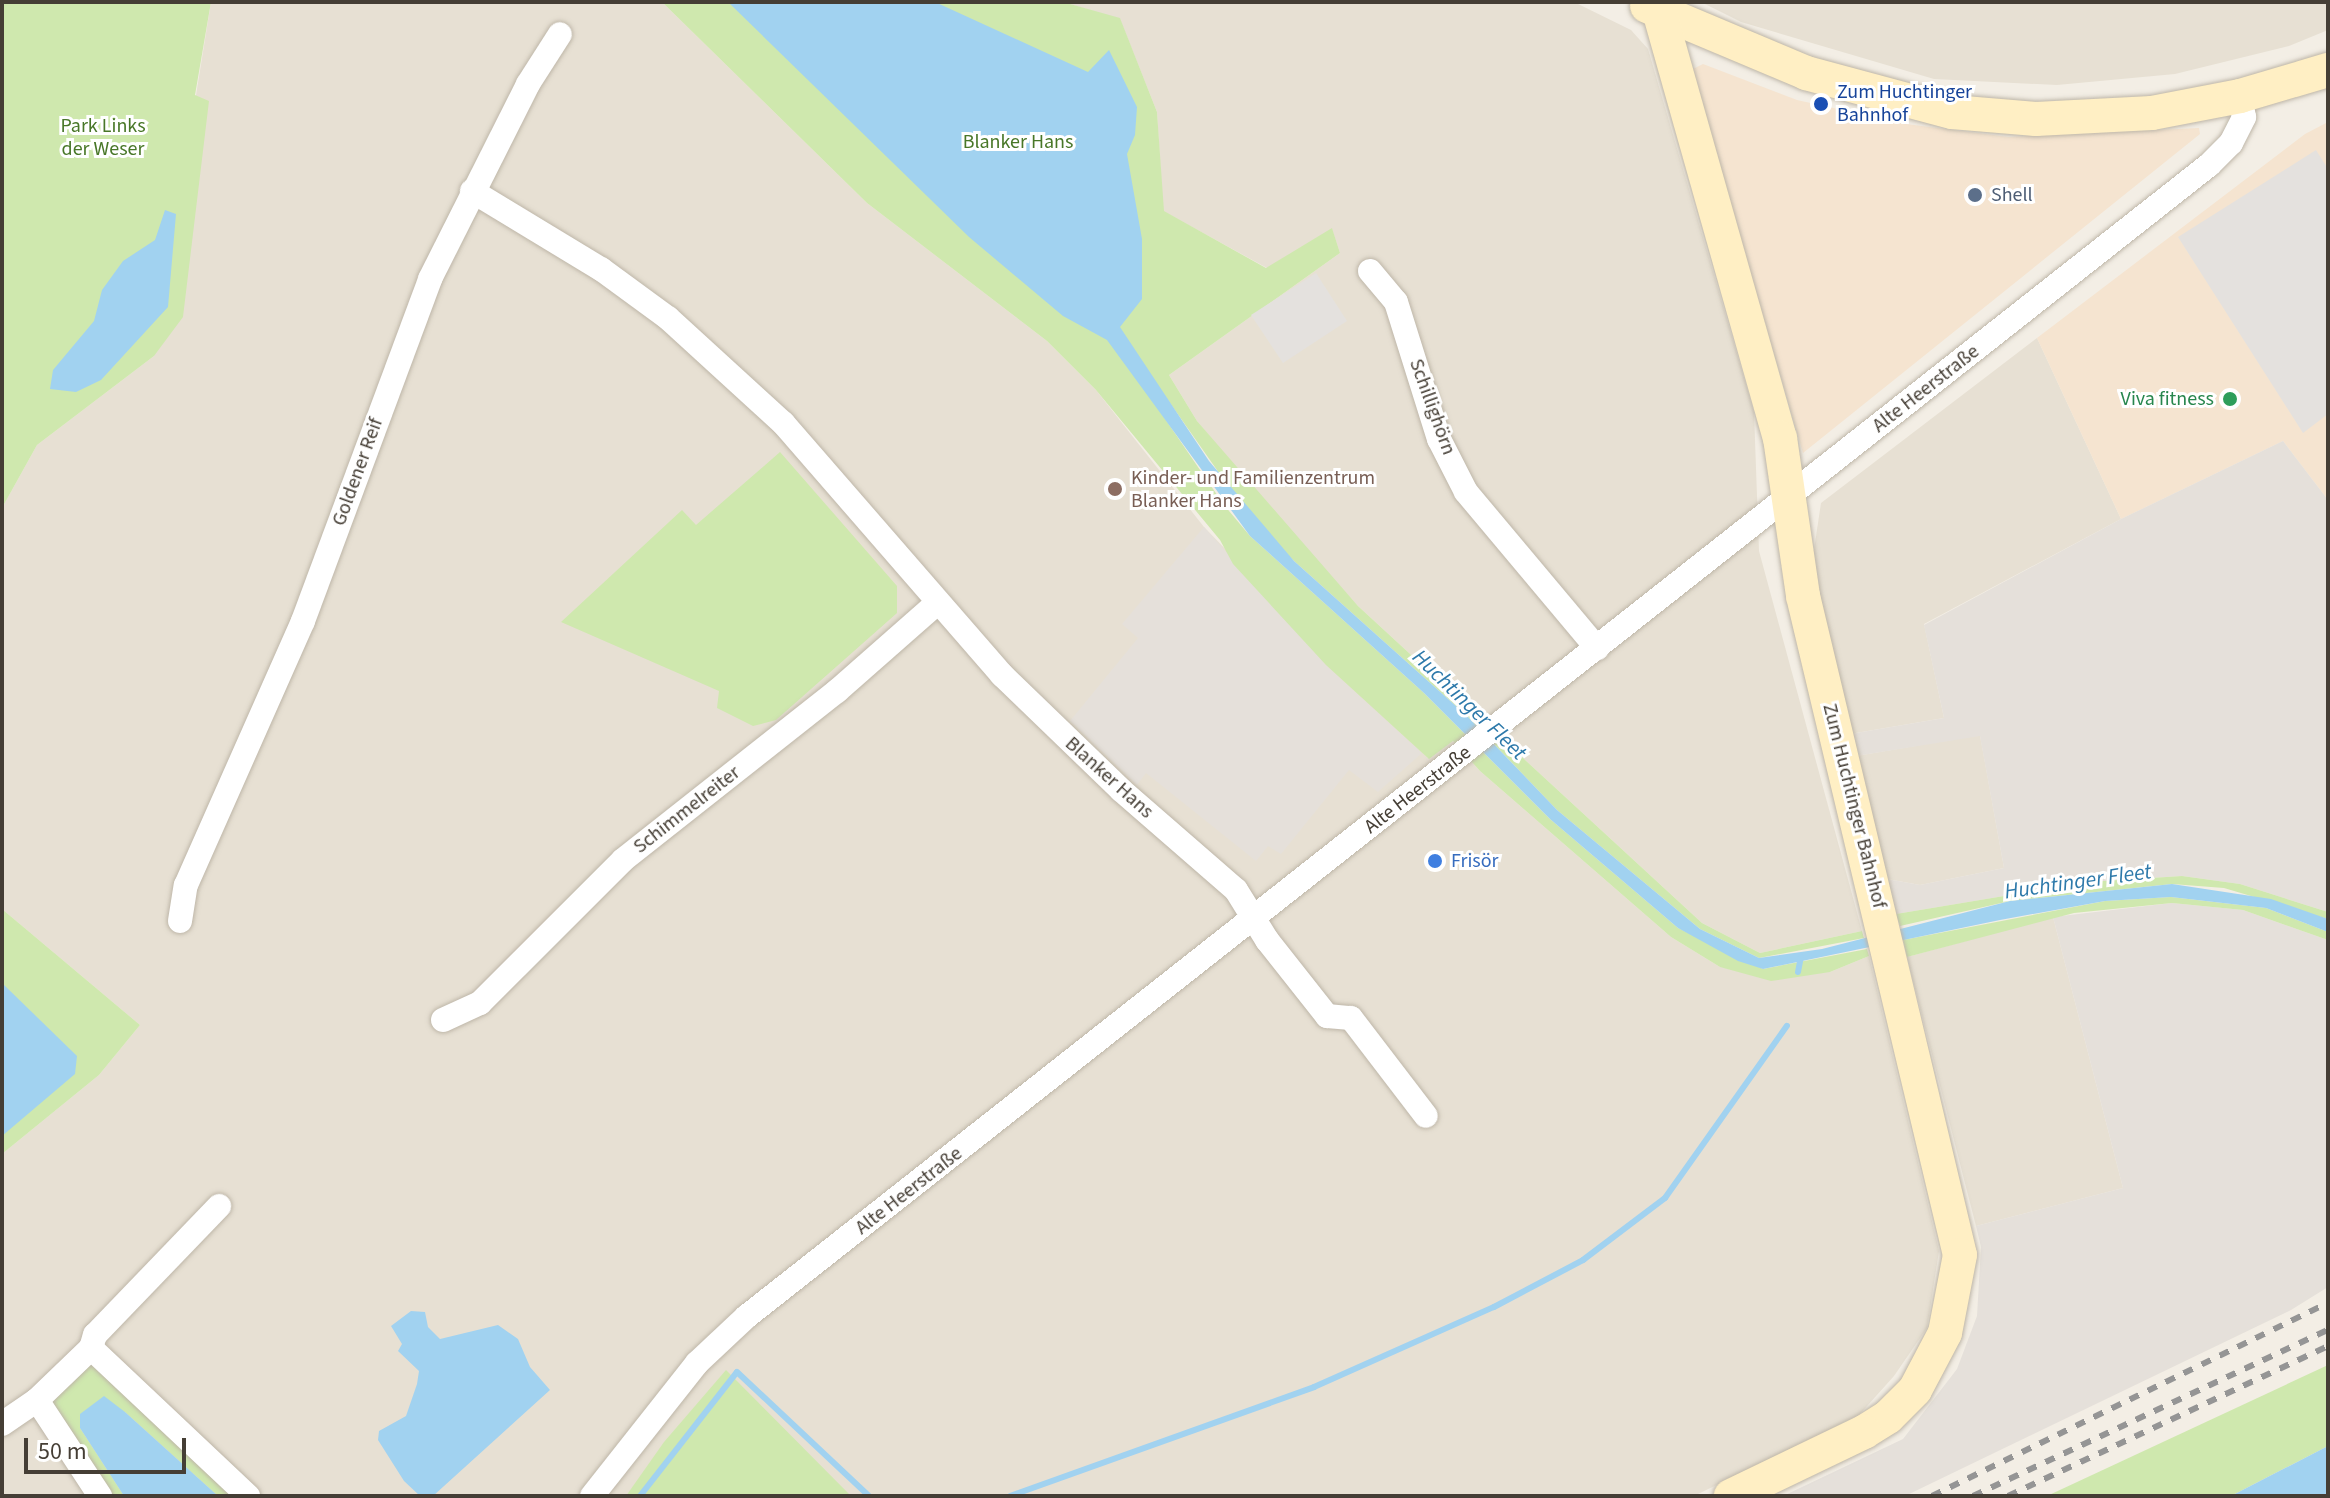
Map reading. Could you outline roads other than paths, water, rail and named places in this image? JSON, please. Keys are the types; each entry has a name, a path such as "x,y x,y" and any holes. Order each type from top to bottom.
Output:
{"street":[{"path":"1649,7 1834,82 1952,112 2096,117 2240,96 2328,70"},
{"name":"Zum Huchtinger Bahnhof","path":"1649,7 1763,378 1791,497 1803,596 1956,1234 1959,1269 1953,1310 1927,1372 1888,1417 1731,1496"},
{"name":"Goldener Reif","path":"180,921 186,885 295,641 425,292 472,191 560,34"},
{"name":"Alte Heerstraße","path":"592,1496 697,1363 746,1317 2209,165 2239,130 2244,117 2240,96"},
{"name":"Blanker Hans","path":"472,191 601,269 727,370 783,423 937,603 1060,733 1236,890 1327,1016 1351,1018 1426,1116"},
{"name":"Schillighörn","path":"1370,271 1396,302 1439,439 1466,492 1597,648"},
{"name":"Schimmelreiter","path":"443,1020 480,1003 623,860 837,691 937,603"},
{"path":"2,1424 37,1400 91,1348 95,1335 219,1206"},
{"path":"91,1348 248,1496"},
{"path":"37,1400 100,1496"}],"water":[{"name":"Blanker Hans","path":"728,2 935,2 1088,72 1109,50 1137,107 1135,135 1127,154 1142,239 1142,299 1120,327 1209,461 1294,561 1467,716 1557,810 1700,929 1759,958 1822,949 2010,901 2172,884 2271,899 2328,919 2328,932 2266,908 2171,897 2105,901 1763,969 1738,961 1678,928 1550,819 1424,693 1250,536 1107,340 1063,316 969,237"},
{"path":"165,210 176,214 168,307 101,380 76,392 50,389 53,370 94,321 102,290 123,261 155,240"},
{"path":"2,983 77,1056 75,1074 2,1136"},
{"path":"411,1311 425,1312 428,1327 440,1339 498,1325 518,1339 530,1367 550,1390 433,1496 420,1496 404,1481 378,1440 379,1431 406,1416 417,1384 419,1371 398,1351 402,1344 391,1326"},
{"path":"104,1396 218,1496 124,1496 80,1428 80,1414"},
{"path":"2328,1446 2328,1496 2231,1496"}],"waterway":[{"path":"1798,972 1801,957"},
{"path":"1010,1496 1314,1387 1494,1307 1583,1260 1665,1198 1787,1026"},
{"path":"640,1496 737,1372 869,1496"}],"railway":[{"path":"1932,1496 2328,1303"},
{"path":"1973,1496 2328,1330"},
{"path":"2008,1496 2328,1346"}],"place":[{"name":"Zum Huchtinger Bahnhof","path":"1821,104"},
{"name":"Shell","path":"1975,195"},
{"name":"Viva fitness","path":"2230,399"},
{"name":"Kinder- und Familienzentrum Blanker Hans","path":"1115,489"},
{"name":"Frisör","path":"1435,861"}],"park label":[{"name":"Park Links der Weser","path":"103,138"}],"water label":[{"name":"Huchtinger Fleet","path":"1469,705"},
{"name":"Huchtinger Fleet","path":"2078,882"}]}
